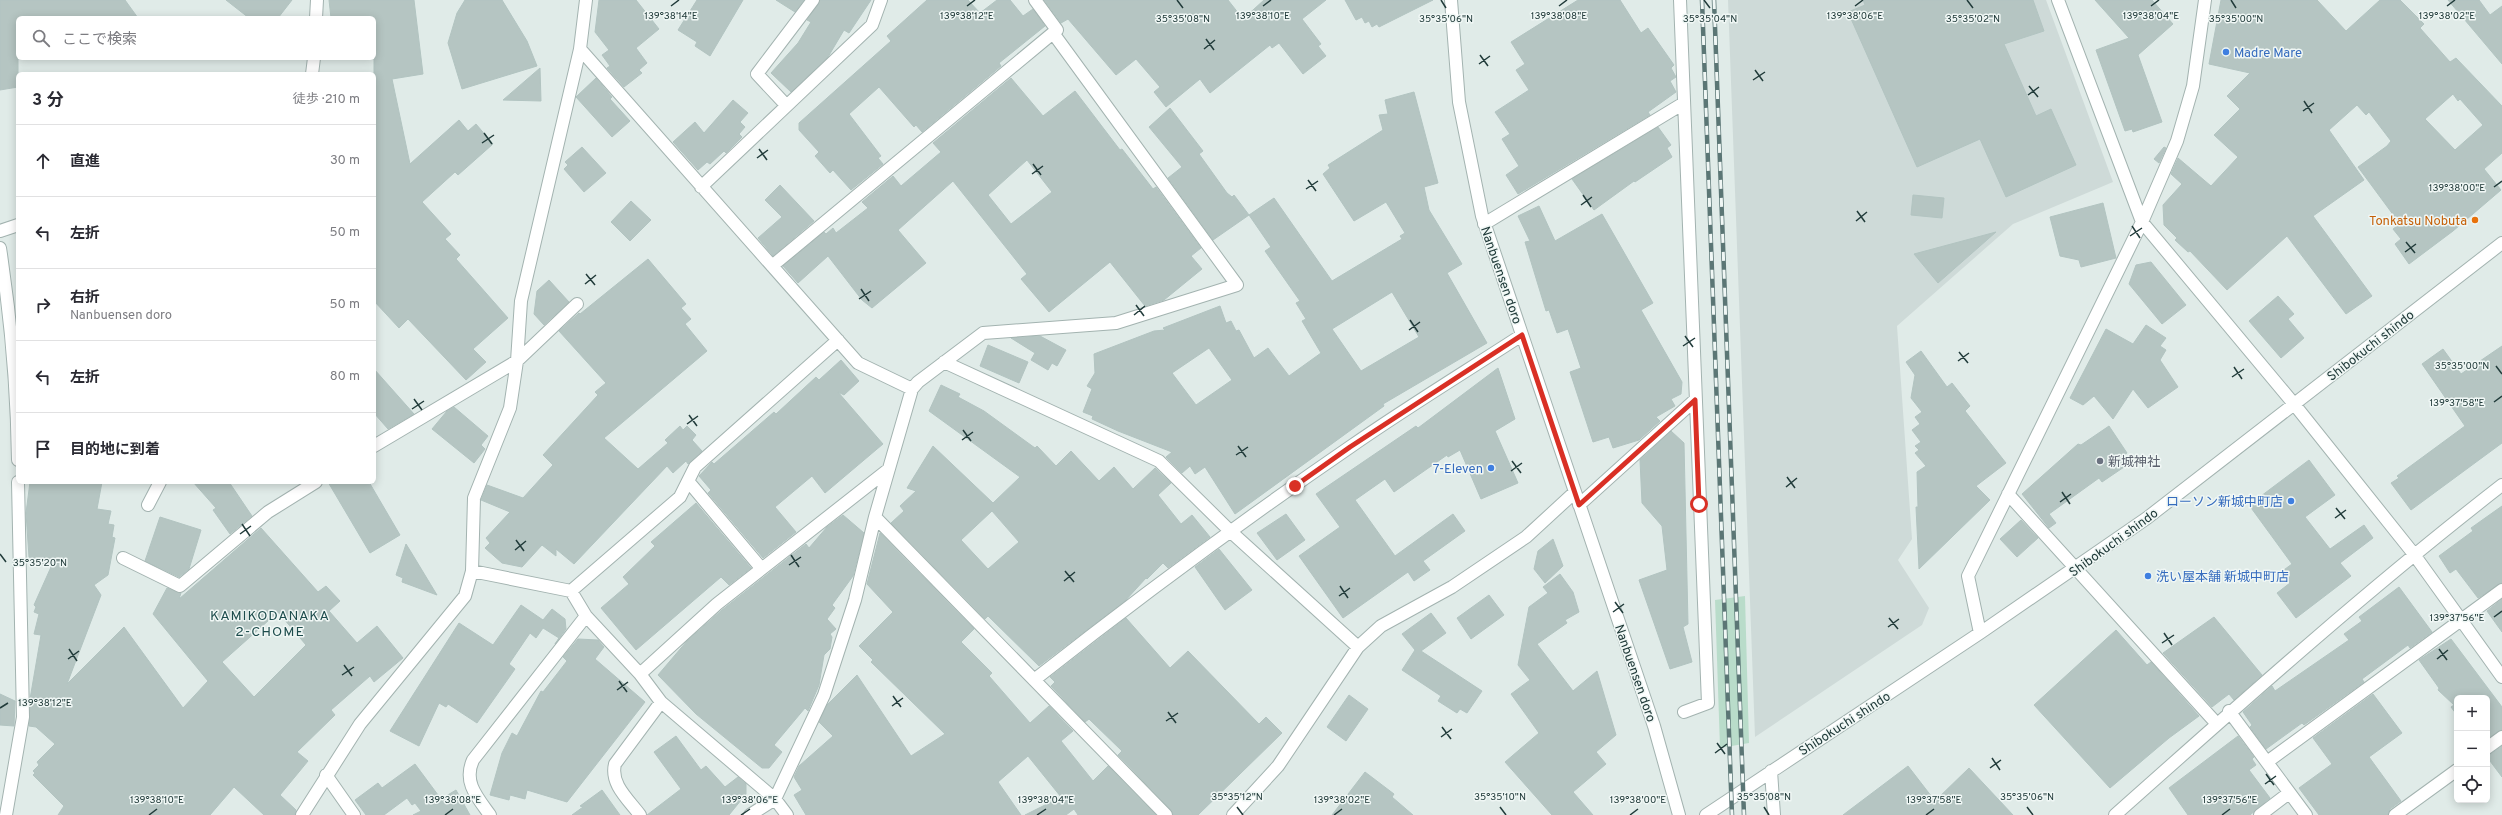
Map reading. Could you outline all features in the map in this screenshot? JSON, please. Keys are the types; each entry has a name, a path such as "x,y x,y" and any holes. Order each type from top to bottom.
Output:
{"street":[{"path":"316,16 317,0"},
{"path":"302,815 326,775 360,724 465,596 472,571 474,498 510,408 517,361 521,301 580,49 586,0"},
{"path":"786,105 757,74 813,0"},
{"path":"701,187 872,25 881,0"},
{"path":"772,266 1057,30 1035,0"},
{"name":"Nanbuensen doro","path":"1451,0 1458,102 1484,224 1654,726 1679,815"},
{"path":"1680,0 1708,704 1684,712"},
{"path":"2058,0 2142,222 2294,404 2413,553 2502,677"},
{"path":"1980,633 1968,576 2142,222 2179,134 2193,86 2205,0"},
{"path":"750,815 775,799 824,695 855,600 876,517 912,389 918,382 983,333 1116,323 1236,285 1053,33"},
{"path":"580,49 858,363 912,389"},
{"path":"312,72 314,60"},
{"path":"1484,224 1684,103"},
{"path":"0,231 16,226"},
{"name":"Shibokuchi shindo","path":"1706,815 1980,633 2147,518 2502,243"},
{"path":"0,248 10,310 16,379"},
{"path":"376,445 517,361 577,304"},
{"path":"1034,680 1131,604 1230,531 1350,447 1522,335"},
{"path":"571,591 680,497 695,468 838,340"},
{"path":"944,362 1159,461 1230,531 1358,647"},
{"path":"1579,505 1695,400"},
{"path":"640,674 717,604 761,568 889,470"},
{"path":"688,481 761,568"},
{"path":"6,815 23,717 18,484"},
{"path":"148,505 159,484"},
{"path":"123,558 180,586 268,512 313,484"},
{"path":"2115,815 2217,724 2229,711 2413,553 2502,485"},
{"path":"1233,815 1278,766 1358,647 1381,626 1452,587 1526,537 1575,492"},
{"path":"2008,494 2217,724"},
{"path":"876,517 1166,815"},
{"path":"472,571 571,591 586,616 640,674 661,702 775,799 787,815"},
{"path":"2267,762 2502,590"},
{"path":"490,815 472,790 469,770 473,760 586,616"},
{"path":"640,815 615,781 613,773 615,764 661,702"},
{"path":"2229,711 2306,815"},
{"path":"2490,746 2502,737"},
{"path":"1771,771 1774,815"},
{"path":"2395,815 2454,772"},
{"path":"326,775 354,815"},
{"path":"2260,815 2289,793"}],"shaded area":[{"path":"1728,0 2046,0 2113,182 2013,224 1897,326 1912,539 1898,560 1929,608 1922,625 1755,737"}],"green space":[{"path":"1745,596 1749,743 1720,748 1715,600"}],"building":[{"path":"0,0 125,0 137,16 16,16 16,60 18,60 18,72 16,72 16,87 0,90"},
{"path":"226,0 292,0 280,16 246,16"},
{"path":"329,0 414,0 423,74 392,79 410,164 459,120 468,131 476,124 493,144 458,175 455,172 422,202 451,234 445,239 460,255 456,259 508,318 473,349 486,362 466,380 408,319 399,328 376,303 376,72 374,72 374,60 376,60 376,16 331,16"},
{"path":"465,0 502,0 527,41 537,66 462,89 448,43 457,13"},
{"path":"599,0 636,0 659,29 636,48 647,63 639,70 642,73 624,87 607,68 610,66 602,55 609,50 595,32"},
{"path":"697,0 743,0 710,56 695,46 697,42 678,30"},
{"path":"776,0 804,0 795,12"},
{"path":"820,0 871,0 849,33 844,30 828,57 791,92 771,73 798,43 811,22 807,20"},
{"path":"927,0 968,0 980,13 997,0 1010,0 1023,16 1033,9 1045,26 999,63 1001,66 922,132 916,125 914,127 879,87 849,114 881,156 878,158 883,164 851,190 833,170 830,173 815,156 819,152 799,130 799,123 891,41 887,36"},
{"path":"1044,0 1228,0 1243,19 1264,0 1326,0 1302,19 1321,44 1318,46 1326,56 1303,74 1279,43 1272,48 1270,45 1210,93 1200,79 1166,107 1154,92 1160,87 1136,59 1116,75 1068,19 1061,23"},
{"path":"1345,0 1433,0 1379,27 1377,24 1372,27 1369,21 1365,23 1362,17 1356,20"},
{"path":"1578,0 1620,0 1641,33 1648,28 1674,65 1671,68 1676,77 1670,81 1676,92 1648,112 1650,115 1518,194 1506,175 1519,166 1502,139 1510,134 1495,112 1529,90 1516,70 1525,64 1511,42"},
{"path":"1863,0 2033,0 2044,31 2004,44 2036,116 2051,109 2076,165 2006,197 1980,139 1917,167 1848,12 1865,5"},
{"path":"2095,0 2152,0 2173,24 2138,55 2162,122 2133,132 2132,129 2125,131 2096,50 2129,38"},
{"path":"2221,0 2317,0 2346,31 2380,0 2400,0 2424,24 2420,28 2450,62 2456,58 2502,106 2502,153 2484,169 2501,190 2453,231 2409,264 2395,244 2401,239 2393,229 2400,224 2358,167 2387,146 2391,141 2369,112 2366,115 2357,105 2329,130 2364,180 2313,216 2372,296 2346,314 2287,236 2227,290 2190,251 2188,252 2175,240 2177,238 2164,225 2163,205 2182,184 2171,174 2178,158 2211,186 2238,157 2214,135 2240,109 2227,96 2250,73 2209,64","holes":["2453,94 2458,101 2460,99 2483,125 2455,150 2425,119"]},
{"path":"2448,0 2479,0 2490,15 2502,6 2502,64"},
{"path":"540,68 541,101 503,100"},
{"path":"596,78 612,97 610,99 630,121 612,137 576,97"},
{"path":"1011,78 1043,116 1075,91 1120,150 1122,149 1153,189 1156,187 1201,248 1191,256 1202,269 1164,300 1145,306 1110,262 1049,312 1021,279 1027,274 953,181 898,230 926,263 872,308 862,300 828,256 798,283 783,266 824,232 826,234 833,228 836,233 868,208 862,202 893,176 901,186 941,152 933,143","holes":["1027,160 1052,192 1011,224 988,195"]},
{"path":"1414,92 1438,183 1424,187 1429,210 1462,264 1447,273 1487,343 1383,404 1384,406 1235,514 1205,467 1195,474 1190,466 1182,473 1166,457 1172,452 1118,431 1092,419 1093,416 1083,412 1092,389 1087,386 1095,373 1094,354 1154,331 1165,330 1163,328 1220,306 1226,323 1231,321 1236,331 1239,330 1254,358 1268,348 1289,376 1321,353 1302,321 1306,319 1296,303 1300,301 1265,251 1271,247 1249,215 1274,198 1332,281 1402,239 1400,236 1405,233 1386,202 1354,221 1323,174 1330,168 1328,165 1383,130 1379,115 1388,114 1385,100","holes":["1392,292 1419,337 1361,371 1332,329","1209,348 1232,380 1196,405 1172,373"]},
{"path":"733,100 748,113 740,122 745,127 739,134 742,137 726,153 724,151 710,164 707,162 698,170 673,142 695,122 704,133"},
{"path":"1170,108 1203,151 1199,154 1227,193 1232,197 1234,195 1249,215 1213,240 1168,178 1182,167 1149,127"},
{"path":"1658,127 1671,145 1667,148 1672,157 1635,182 1634,181 1594,210 1572,179"},
{"path":"582,147 606,173 584,192 564,169 568,165 565,162"},
{"path":"2164,147 2166,148 2159,163 2154,159"},
{"path":"780,185 814,221 773,256 758,238 782,217 765,200"},
{"path":"1913,195 1944,198 1942,218 1911,215"},
{"path":"631,201 651,220 630,241 611,222"},
{"path":"2103,203 2116,258 2081,267 2079,260 2060,256 2050,217"},
{"path":"1539,206 1555,241 1602,214 1653,303 1641,310 1682,382 1681,394 1671,399 1675,406 1656,417 1660,421 1639,440 1613,448 1609,437 1593,442 1570,372 1581,368 1568,329 1557,333 1549,310 1546,311 1525,242 1530,241 1518,216"},
{"path":"1996,232 1938,283 1914,254"},
{"path":"648,259 686,304 681,308 691,319 685,324 707,351 604,438 638,469 668,443 665,440 680,426 683,430 687,426 696,435 692,440 702,451 688,464 686,461 673,473 667,466 574,564 556,549 556,556 542,545 522,567 502,563 485,548 490,543 486,538 510,512 481,500 487,485 523,498 553,465 543,455 598,395 595,392 606,383 559,331 579,313 580,314"},
{"path":"2151,262 2186,305 2162,324 2129,284 2136,265"},
{"path":"549,280 569,302 544,325 534,314 537,291"},
{"path":"2278,296 2294,314 2288,319 2304,338 2281,358 2249,321"},
{"path":"2146,325 2166,338 2160,346 2166,350 2160,360 2178,387 2148,408 2133,389 2113,419 2094,396 2083,405 2070,398 2106,329 2133,344"},
{"path":"1040,336 1066,350 1057,366 1052,363 1048,370 1031,360 1035,353 1011,338"},
{"path":"988,345 1028,362 1019,383 980,366"},
{"path":"2502,346 2502,443 2411,510 2391,483 2399,478 2397,476 2465,426 2422,364 2443,349 2461,374"},
{"path":"1921,351 1947,387 1952,383 1970,406 1965,411 2006,463 1976,486 1990,500 1919,569 1916,507 1918,507 1917,472 1926,466 1915,453 1919,450 1915,446 1921,442 1912,430 1920,424 1915,417 1922,412 1911,398 1915,375 1906,362"},
{"path":"841,360 859,381 844,395 838,392 883,444 825,493 812,476 775,507 796,532 763,558 708,493 711,490 699,476 712,462 714,464 774,412 776,414 816,377 819,380"},
{"path":"1498,368 1515,419 1495,431 1518,483 1481,499 1460,450 1448,457 1447,455 1394,492 1385,479 1355,500 1395,556 1453,514 1465,531 1423,561 1430,570 1414,581 1408,572 1343,618 1299,556 1340,527 1316,494 1416,426 1418,428"},
{"path":"376,371 414,414 388,429 376,415"},
{"path":"941,385 960,394 958,397 984,411 1035,448 1037,446 1056,466 1071,451 1099,481 1114,467 1133,489 1155,468 1171,483 1158,495 1181,524 1192,515 1210,537 1168,568 1163,563 1147,579 1146,578 1125,601 1039,666 988,616 985,619 891,523 904,511 900,506 916,491 907,488 933,446 993,503 1020,477 929,411","holes":["992,511 1019,542 988,569 961,540"]},
{"path":"454,407 488,436 481,445 485,449 474,463 432,429 447,411"},
{"path":"2109,426 2127,453 2122,456 2127,465 2102,482 2099,478 2049,514 2056,523 2049,528 2022,494 2078,444 2081,445"},
{"path":"1671,431 1684,443 1688,624 1683,627 1692,662 1670,669 1639,580 1667,570 1662,526 1642,503 1640,460"},
{"path":"2309,460 2335,495 2305,517 2330,549 2364,525 2373,538 2340,563 2351,576 2296,618 2277,593 2290,583 2281,572 2292,564 2249,505"},
{"path":"30,484 102,484 97,509 111,511 108,524 114,525 112,537 115,538 108,575 94,585 101,595 67,684 124,627 183,708 208,681 153,614 167,588 181,593 179,599 261,528 318,592 326,586 340,601 329,611 357,643 377,626 403,658 374,682 370,676 331,710 335,715 297,752 308,761 280,795 296,810 295,815 264,815 234,787 210,815 58,815 64,806 33,775 35,773 33,771 39,765 37,762 55,744 36,727 29,726 30,699 41,635 34,634 39,614 34,612 36,607 34,605 51,567 29,557 26,513","holes":["278,612 306,645 254,697 222,662"]},
{"path":"195,484 230,484 252,516 230,534 213,510 216,508"},
{"path":"329,484 370,484 400,535 370,553"},
{"path":"696,503 751,568 729,585 721,577 636,650 601,608 629,584 623,577 655,546 651,542"},
{"path":"2502,506 2502,583 2478,598 2456,569 2450,573 2439,556 2473,531 2471,528"},
{"path":"1286,514 1305,540 1277,560 1257,533"},
{"path":"843,515 864,533 853,576 832,605 835,608 827,619 836,629 830,634 832,637 830,649 824,655 819,685 808,711 805,708 774,745 782,752 769,768 762,768 696,714 658,675 687,641 722,610 806,544 809,548 827,527"},
{"path":"160,517 201,530 189,569 179,577 145,561"},
{"path":"2021,520 2038,538 2017,557 2000,539"},
{"path":"880,533 974,629 961,642 992,673 989,676 1030,723 1049,706 1073,731 1061,741 1093,781 1108,766 1156,815 1078,815 1074,809 1066,815 1025,815 1061,797 1028,756 998,782 1021,815 806,815 794,795 802,790 794,777 799,766 833,736 819,722 827,705 857,675 911,756 945,734 871,662 873,660 859,646 893,612 867,584"},
{"path":"1553,539 1563,566 1545,583 1534,569 1538,551"},
{"path":"406,544 437,595 402,582 403,578 396,575"},
{"path":"1219,549 1252,590 1225,610 1195,567"},
{"path":"1560,574 1573,592 1579,612 1565,620 1567,623 1537,644 1573,691 1597,671 1616,735 1596,752 1606,764 1573,792 1593,815 1552,815 1505,762 1539,733 1511,694 1530,680 1518,665 1529,607 1548,593 1543,587"},
{"path":"2399,587 2432,632 2410,648 2408,645 2362,679 2364,682 2304,725 2302,723 2266,749 2250,727 2252,725 2243,712 2272,686 2275,691 2349,640 2344,634 2362,621 2359,617"},
{"path":"1489,595 1504,615 1471,639 1457,618"},
{"path":"2502,599 2502,632 2487,611"},
{"path":"521,605 543,620 552,609 565,619 566,629 555,644 559,638 543,628 536,638 530,633 509,664 515,669 477,723 448,704 446,707 439,703 419,746 390,731 459,623 493,645"},
{"path":"1431,613 1446,633 1421,651 1482,691 1467,713 1460,709 1457,713 1438,701 1441,696 1402,670 1415,650 1402,634"},
{"path":"2214,617 2262,675 2234,700 2229,694 2212,707 2163,653"},
{"path":"1126,618 1170,668 1188,651 1259,724 1266,717 1282,733 1198,815 1173,815 1171,810 1118,755 1122,751 1089,719 1085,722 1051,686 1055,682 1050,677"},
{"path":"2116,630 2147,665 2151,662 2199,716 2169,738 2110,788 2034,705"},
{"path":"578,639 598,640 604,647 595,659 645,702 567,802 527,790 525,799 510,795 509,800 490,795 502,753 512,733 517,736 541,691 543,692 567,661 563,657"},
{"path":"2451,639 2502,707 2502,730 2490,737 2490,695 2454,695 2454,705 2438,690 2439,688 2419,660"},
{"path":"0,694 15,701 14,726 0,725"},
{"path":"2373,694 2402,733 2369,757 2401,801 2390,809 2388,815 2319,815 2299,788 2332,764 2313,738"},
{"path":"1349,695 1368,709 1346,741 1327,727"},
{"path":"676,736 701,770 706,766 725,787 738,777 746,784 746,794 729,815 647,815 681,789 654,752"},
{"path":"2238,736 2254,757 2252,759 2256,765 2249,770 2270,798 2250,815 2188,815 2169,788"},
{"path":"2502,746 2502,777 2490,761 2490,755"},
{"path":"415,764 441,799 456,790 470,815 413,815 421,811 415,803 412,805 407,798 384,815 366,815 355,800 378,783 382,788"},
{"path":"1908,766 1935,801 1969,768 2013,815 1843,815"},
{"path":"1365,772 1394,794 1392,797 1413,815 1332,815"},
{"path":"602,790 620,815 572,815 583,807 580,806"}],"railway":[{"path":"1702,0 1732,815"},
{"path":"1714,0 1744,815"}],"place":[{"name":"Madre Mare","path":"2226,52"},
{"name":"Tonkatsu Nobuta","path":"2475,220"},
{"name":"新城神社","path":"2100,461"},
{"name":"7-Eleven","path":"1491,468"},
{"name":"ローソン新城中町店","path":"2291,501"},
{"name":"洗い屋本舗 新城中町店","path":"2148,576"}],"district":[{"name":"KAMIKODANAKA 2-CHOME","path":"270,624"}],"route":[{"path":"1295,486 1350,447 1522,335 1551,417 1579,505 1695,400 1699,504"}]}
